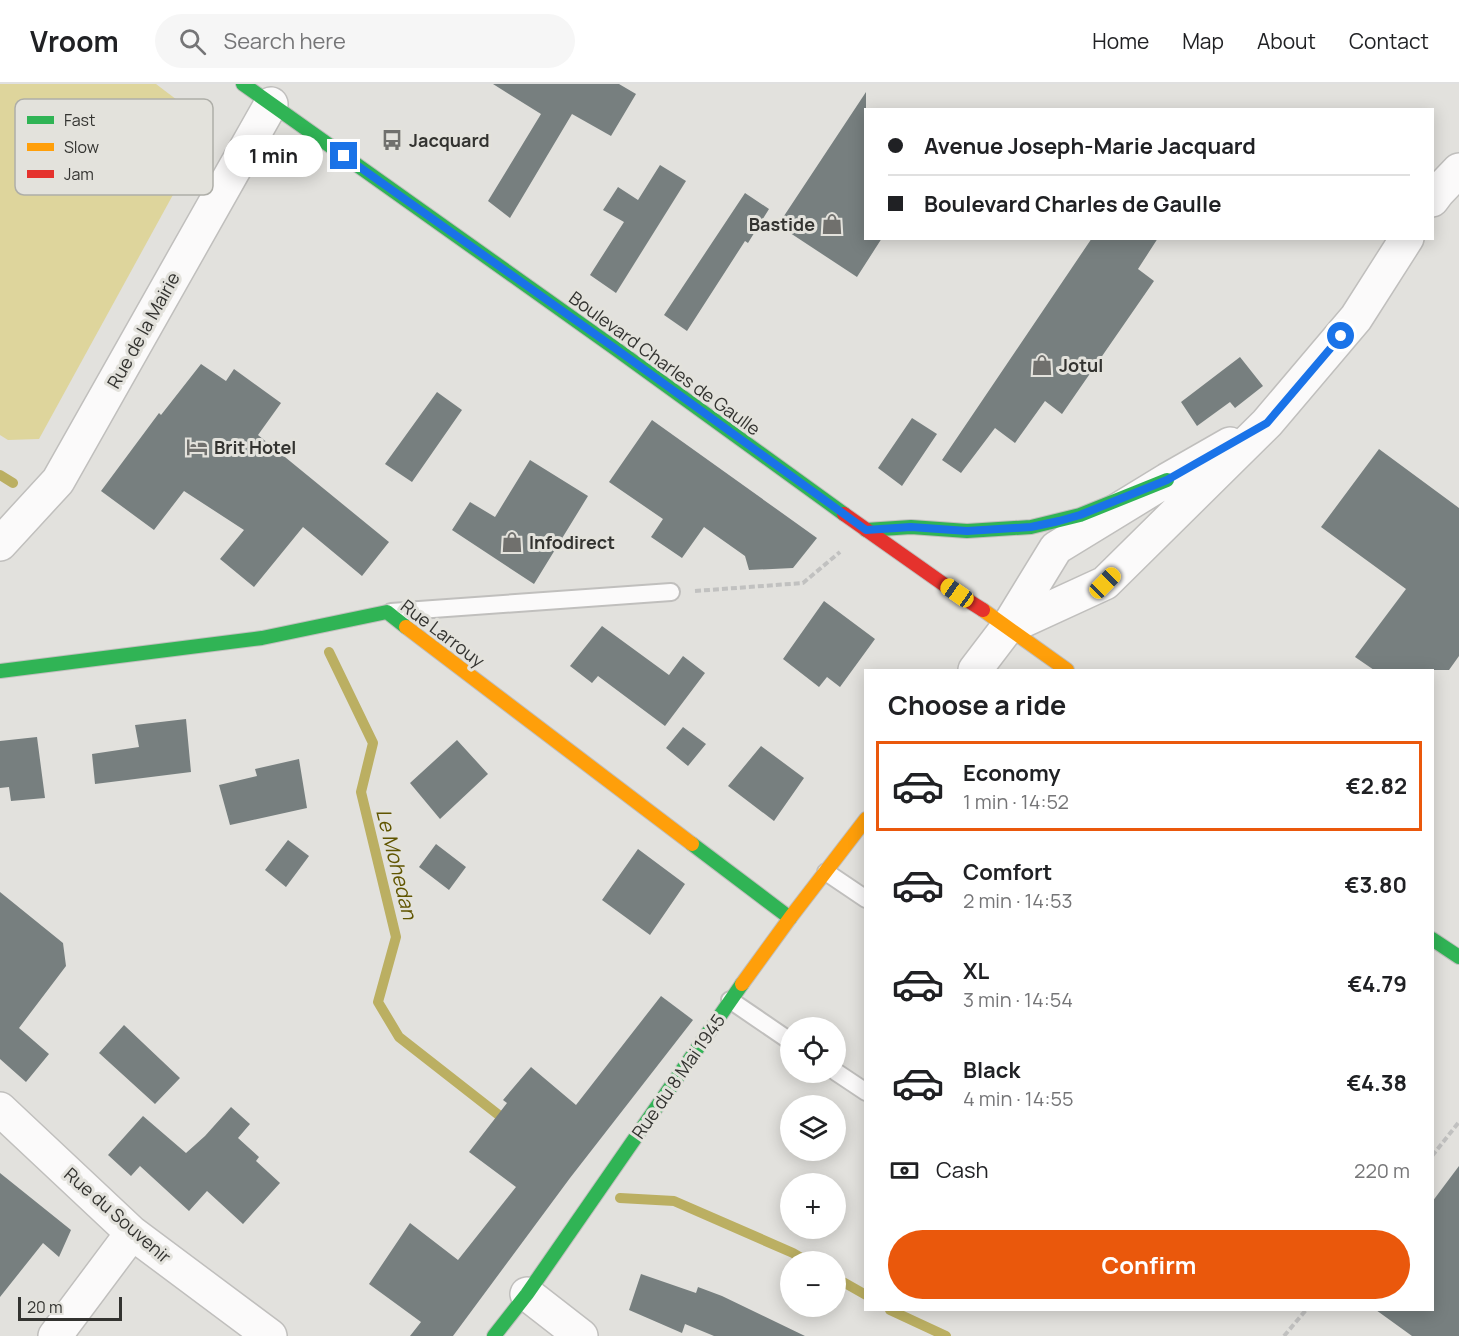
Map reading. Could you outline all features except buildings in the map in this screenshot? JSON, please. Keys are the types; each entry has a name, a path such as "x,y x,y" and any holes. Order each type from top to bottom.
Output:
{"street":[{"name":"Boulevard Charles de Gaulle","path":"243,84 866,530 977,605 1066,669"},
{"name":"Rue de la Mairie","path":"0,544 58,481 271,105"},
{"path":"1434,197 1459,170"},
{"path":"1007,628 1105,583 1267,423 1356,318 1406,240"},
{"path":"976,669 1007,628 1056,548 1167,480 1267,423"},
{"path":"866,530 911,527 967,531 1031,527 1080,515 1167,480"},
{"name":"Rue Larrouy","path":"0,671 262,638 387,612 790,918"},
{"name":"Rue du 8 Mai 1945","path":"494,1336 527,1294 730,1000 864,822"},
{"path":"1434,940 1459,957"},
{"name":"Rue du Souvenir","path":"0,1109 132,1233 270,1336"},
{"path":"55,1336 132,1233"},
{"path":"527,1294 581,1336"}],"lane":[{"path":"387,612 671,592"},
{"path":"826,872 864,898"},
{"path":"730,1000 780,1034"},
{"path":"846,1079 864,1091"}],"path":[{"path":"671,592 803,583 866,530"},
{"path":"1434,1153 1459,1122"},
{"path":"1284,1336 1305,1311"}],"shaded area":[{"path":"0,84 156,84 176,99 15,99 15,195 173,195 39,439 8,440 0,435"}],"waterway":[{"name":"Le Mohedan","path":"0,475 13,483"},
{"name":"Le Mohedan","path":"329,652 373,743 361,792 396,937 378,1002 399,1037 509,1123"},
{"name":"Le Mohedan","path":"620,1198 674,1201 788,1251"},
{"name":"Le Mohedan","path":"846,1284 864,1294"},
{"name":"Le Mohedan","path":"892,1311 946,1336"}],"traffic: fast":[{"path":"243,84 844,514"},
{"path":"866,530 911,527 967,531 1031,527 1080,515 1167,480"},
{"path":"0,671 262,638 387,612 406,627"},
{"path":"692,844 790,918"},
{"path":"1434,940 1459,957"},
{"path":"494,1336 527,1294 742,984"}],"traffic: slow":[{"path":"983,610 1066,669"},
{"path":"406,627 692,844"},
{"path":"742,984 864,822"}],"traffic: jam":[{"path":"844,514 983,610"}],"place":[{"name":"Jacquard","path":"392,140"},
{"name":"Bastide","path":"832,224"},
{"name":"Jotul","path":"1042,365"},
{"name":"Brit Hotel","path":"197,447"},
{"name":"Infodirect","path":"512,542"}],"route":[{"path":"344,156 866,530 911,527 967,531 1031,527 1080,515 1167,480 1267,423 1341,336"}]}
